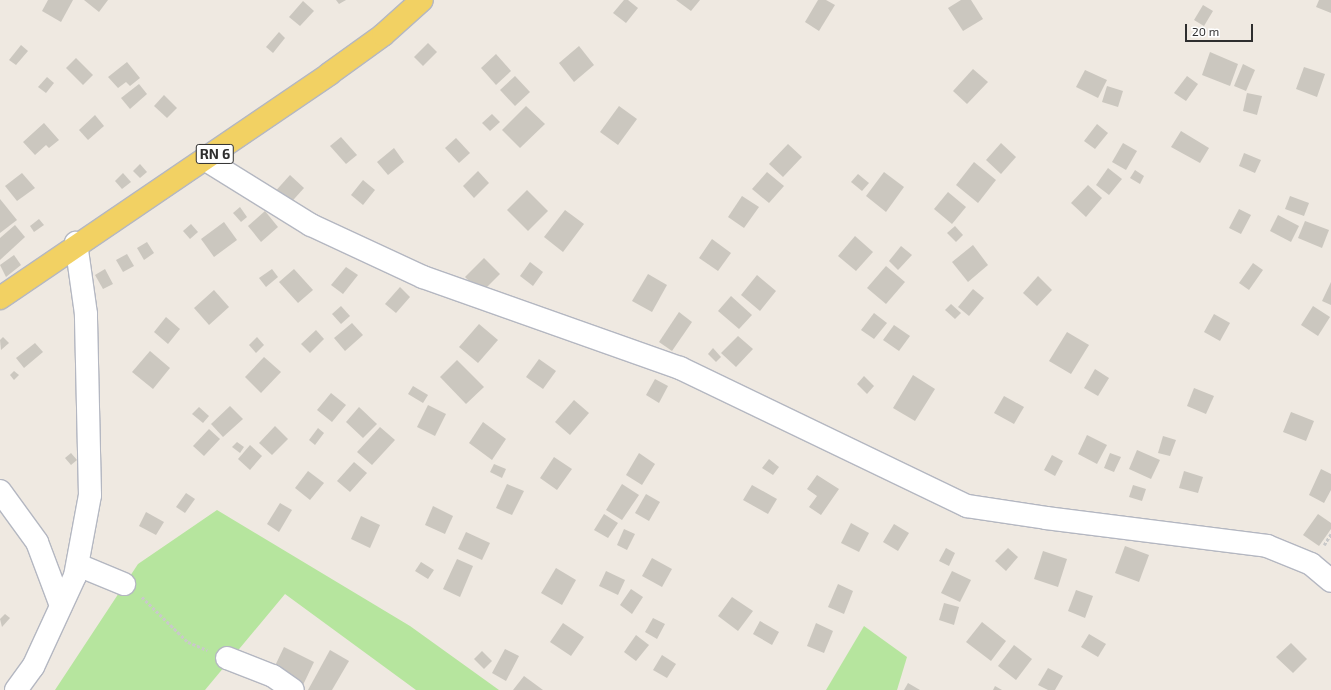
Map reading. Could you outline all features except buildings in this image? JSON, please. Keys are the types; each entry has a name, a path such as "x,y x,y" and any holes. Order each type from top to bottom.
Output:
{"main road":[{"name":"RN 6","path":"0,298 76,243 206,160 383,35 422,0"}],"street":[{"path":"206,160 311,225 423,277 680,368 967,506 1046,518 1267,546 1311,564 1331,581"},
{"path":"16,690 33,668 78,565 90,495 86,314 76,243"},
{"path":"0,490 37,542 61,606"},
{"path":"78,565 124,584"},
{"path":"228,658 273,676 294,690"}],"path":[{"path":"124,584 152,604 188,642 228,658"}],"green space":[{"path":"217,510 410,626 499,690 416,690 285,594 205,690 55,690 138,564"},
{"path":"864,626 907,657 897,690 826,690"}]}
